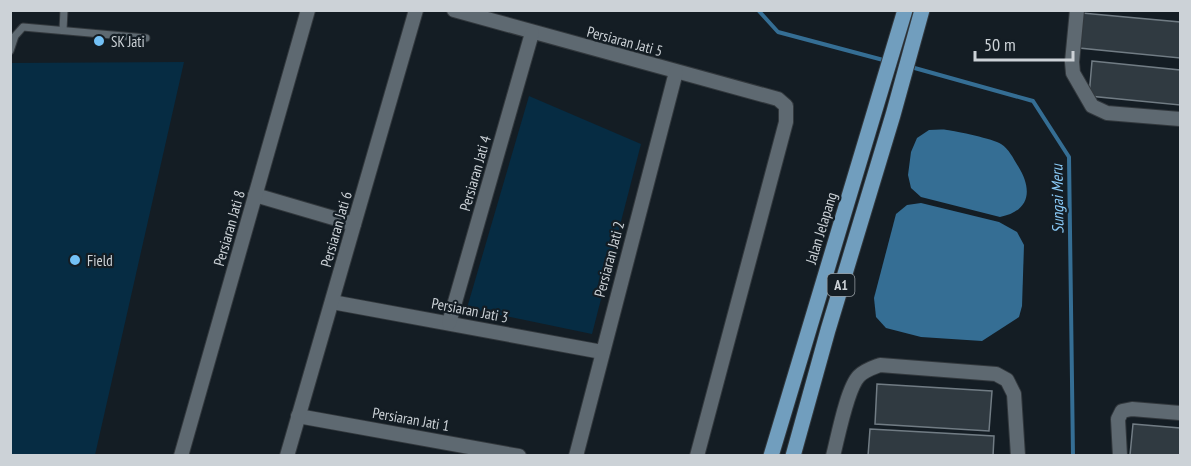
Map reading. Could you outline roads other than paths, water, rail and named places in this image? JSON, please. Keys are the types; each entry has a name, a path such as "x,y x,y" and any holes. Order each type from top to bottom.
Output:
{"main road":[{"name":"Jalan Jelapang","path":"771,456 904,15"},
{"name":"A1","path":"792,456 921,15"}],"street":[{"name":"Persiaran Jati 8","path":"181,456 309,10"},
{"name":"Persiaran Jati 6","path":"287,456 416,10"},
{"name":"Persiaran Jati 5","path":"454,10 778,99 786,106 786,122 697,456"},
{"path":"1077,10 1073,73 1092,106 1100,111 1114,114 1180,119"},
{"name":"Persiaran Jati 4","path":"449,323 532,33"},
{"name":"Persiaran Jati 2","path":"576,456 676,72"},
{"path":"255,195 354,224"},
{"name":"Persiaran Jati 3","path":"332,302 602,352"},
{"path":"833,456 849,395 857,377 867,369 880,365 996,374 1007,380 1014,394 1018,456"},
{"path":"1120,456 1118,419 1122,411 1132,409 1180,413"},
{"name":"Persiaran Jati 1","path":"298,416 519,456"}],"lane":[{"path":"63,30 64,10"},
{"path":"10,51 15,36 23,27 146,38"}],"waterway":[{"name":"Sungai Meru","path":"758,10 778,32 887,61"},
{"name":"Sungai Meru","path":"911,67 1033,101 1069,157 1073,456"}],"place":[{"name":"SK Jati","path":"99,41"},
{"name":"Field","path":"75,260"}]}
